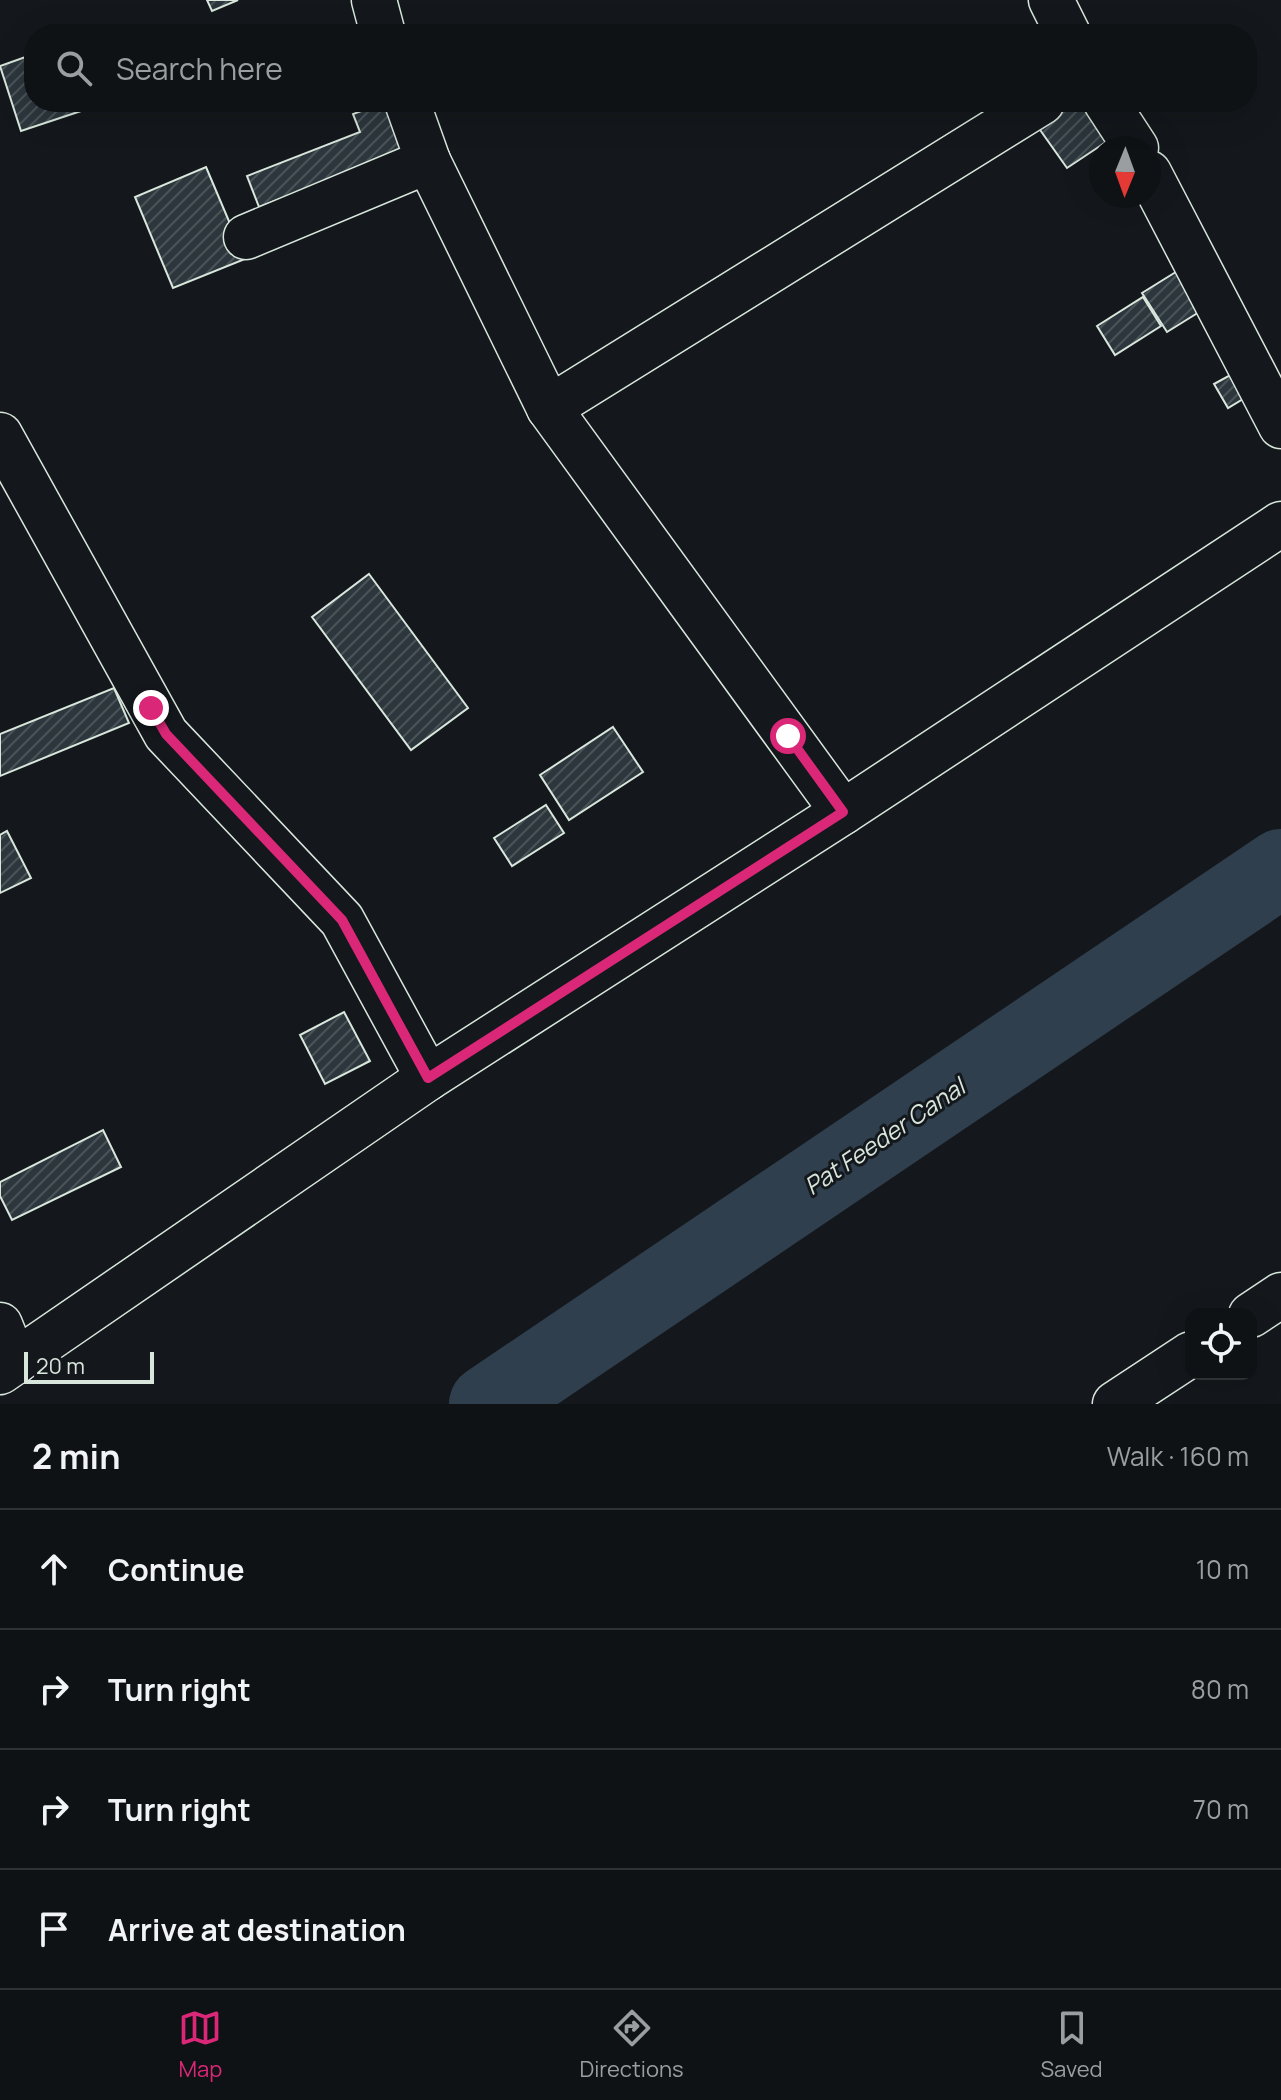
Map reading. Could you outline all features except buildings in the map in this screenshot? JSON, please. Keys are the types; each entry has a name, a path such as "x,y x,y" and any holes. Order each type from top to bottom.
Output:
{"street":[{"path":"374,0 380,24"},
{"path":"1051,0 1063,24"},
{"path":"411,112 428,161 549,408 843,812"},
{"path":"549,408 1026,112"},
{"path":"1113,112 1128,136"},
{"path":"246,237 428,161"},
{"path":"1161,196 1281,426"},
{"path":"0,435 166,734 342,920 428,1078"},
{"path":"5,1353 843,812 1281,524"},
{"path":"1257,1311 1281,1295"},
{"path":"1115,1404 1185,1358"}],"waterway":[{"name":"Pat Feeder Canal","path":"488,1404 1281,868"}],"route":[{"path":"151,708 166,734 342,920 428,1078 843,812 788,736"}]}
